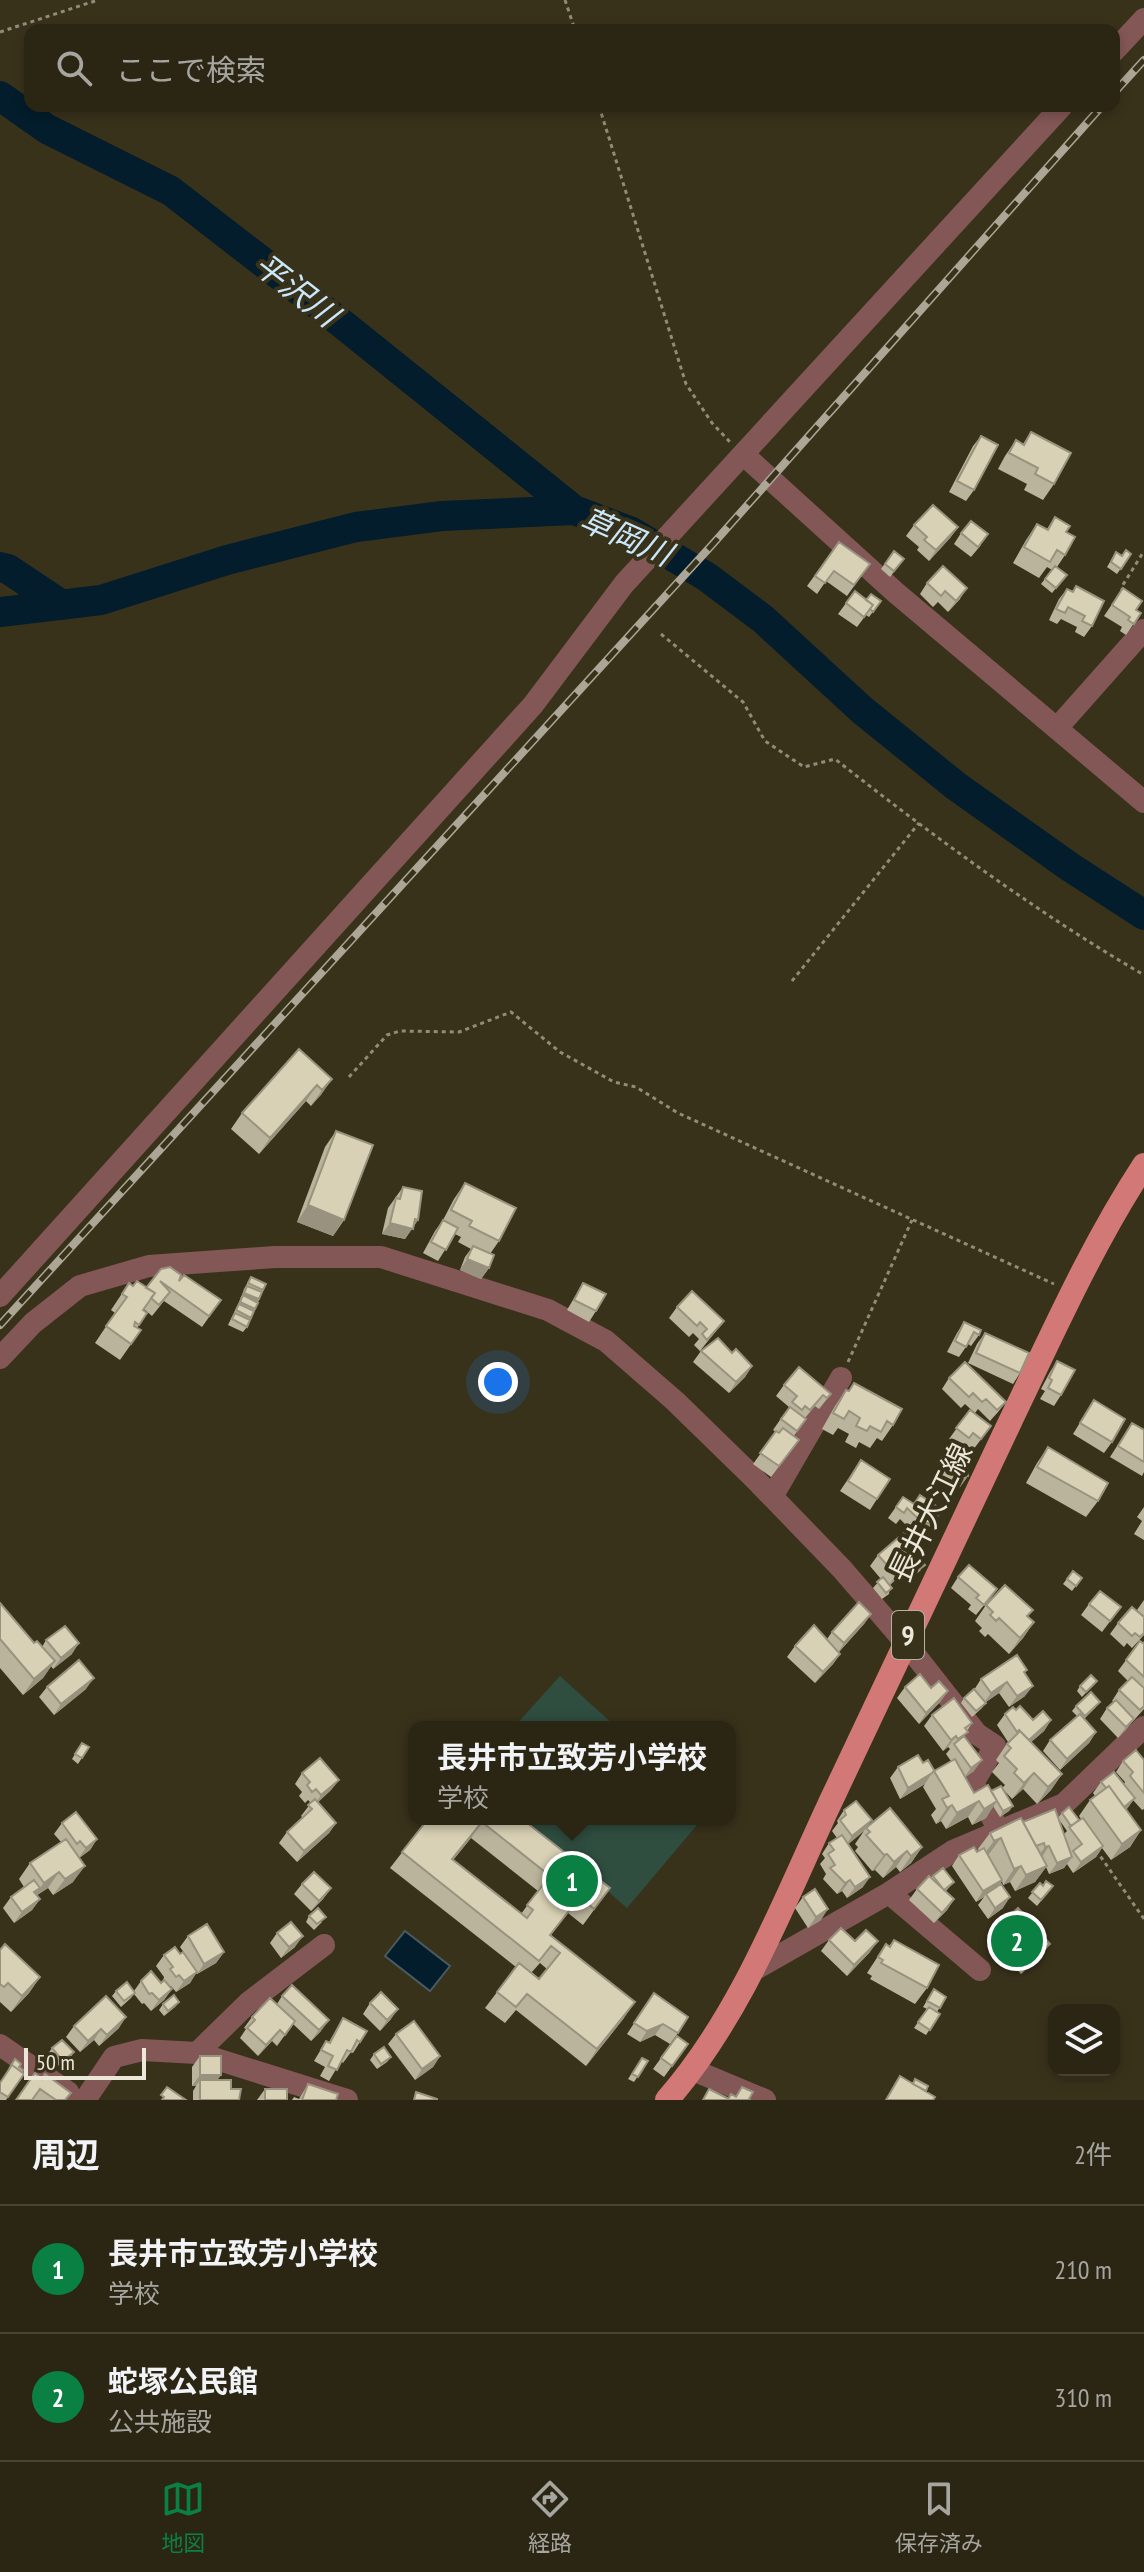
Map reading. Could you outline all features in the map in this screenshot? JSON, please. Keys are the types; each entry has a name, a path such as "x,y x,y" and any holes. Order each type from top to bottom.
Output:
{"main road":[{"name":"長井大江線","path":"667,2100 693,2070 752,1971 1072,1292 1144,1165"}],"street":[{"path":"1120,45 1144,19"},
{"path":"0,1296 533,705 624,584 1057,112"},
{"path":"744,455 895,592 1144,802"},
{"path":"1058,727 1144,630"},
{"path":"0,1358 33,1323 80,1286 149,1266 275,1257 381,1257 548,1310 606,1341 675,1401 842,1569 905,1642 977,1734 995,1746 973,1783 1000,1832"},
{"path":"772,1497 841,1378"},
{"path":"752,1971 889,1893 953,1851 1064,1804 1144,1727"},
{"path":"889,1893 980,1970"},
{"path":"197,2053 248,2003 324,1945"},
{"path":"0,2045 78,2100"},
{"path":"85,2100 114,2057 142,2050 197,2053 347,2100"},
{"path":"693,2070 765,2100"}],"path":[{"path":"24,24 98,0"},
{"path":"565,0 573,24"},
{"path":"0,32 24,24"},
{"path":"601,112 686,384 712,423 744,455"},
{"path":"1129,597 1121,588 1144,551"},
{"path":"661,634 743,702 765,741 804,767 835,759 1039,908 1144,975"},
{"path":"792,981 919,823"},
{"path":"349,1077 387,1035 400,1031 459,1032 511,1012 560,1052 614,1082 636,1087 678,1113 1072,1292"},
{"path":"841,1378 912,1220"},
{"path":"1089,1839 1144,1919"}],"green space":[{"path":"560,1676 609,1721 519,1721"},
{"path":"532,1825 697,1825 627,1908"}],"water":[{"path":"405,1931 450,1966 430,1991 385,1956"}],"building":[{"path":"1031,432 1071,453 1054,484 1035,474 1038,468 1009,453 1016,440 1024,445"},
{"path":"981,436 998,445 974,490 957,481"},
{"path":"933,505 958,527 936,550 924,540 927,537 914,525"},
{"path":"1055,517 1070,526 1066,532 1075,537 1065,555 1057,550 1050,562 1024,547 1037,524 1048,530"},
{"path":"971,521 988,534 978,547 961,533"},
{"path":"839,542 870,564 854,585 834,571 825,583 815,576"},
{"path":"1126,550 1131,554 1121,569 1111,562 1116,552 1122,556"},
{"path":"894,551 904,559 894,571 885,564"},
{"path":"943,566 967,588 956,601 945,591 941,596 927,583"},
{"path":"1055,566 1067,575 1056,588 1045,579"},
{"path":"1076,586 1104,601 1092,626 1082,621 1085,616 1068,607 1065,613 1056,609 1067,589 1073,592"},
{"path":"1123,588 1142,601 1136,610 1141,613 1134,624 1128,620 1130,617 1112,605"},
{"path":"855,591 873,605 864,617 846,603"},
{"path":"871,594 881,601 873,612 870,609 873,605 866,600"},
{"path":"299,1049 332,1079 322,1090 317,1085 270,1138 242,1113"},
{"path":"336,1131 373,1145 344,1220 308,1205"},
{"path":"465,1183 516,1208 499,1241 469,1226 472,1221 451,1210"},
{"path":"403,1187 422,1191 418,1220 415,1219 413,1229 390,1223 396,1198 400,1199"},
{"path":"443,1220 458,1228 446,1250 431,1242"},
{"path":"473,1246 494,1255 489,1268 467,1259"},
{"path":"170,1267 181,1275 179,1281 184,1275 221,1300 209,1316 160,1281 170,1292 159,1305 151,1298 155,1293 146,1288 161,1269"},
{"path":"251,1277 266,1284 263,1290 248,1283"},
{"path":"137,1281 155,1293 143,1310 147,1313 139,1325 135,1322 134,1326 141,1330 131,1344 106,1326 127,1297 122,1294 129,1283 133,1286"},
{"path":"583,1283 606,1294 596,1311 574,1300"},
{"path":"247,1286 262,1292 259,1299 244,1293"},
{"path":"692,1291 724,1321 707,1340 702,1334 707,1329 700,1322 697,1326 677,1307"},
{"path":"243,1295 258,1303 255,1309 240,1302"},
{"path":"239,1304 254,1311 251,1318 236,1310"},
{"path":"235,1313 250,1320 247,1327 232,1319"},
{"path":"964,1322 981,1330 979,1335 974,1332 966,1347 955,1341"},
{"path":"985,1333 1029,1353 1020,1373 976,1353"},
{"path":"718,1338 732,1353 736,1349 752,1366 736,1382 701,1351"},
{"path":"1057,1361 1075,1370 1061,1395 1048,1388"},
{"path":"965,1362 1006,1402 997,1410 986,1399 982,1402 973,1393 969,1397 949,1378"},
{"path":"799,1367 831,1394 827,1398 823,1395 810,1410 805,1406 802,1410 792,1402 797,1396 784,1385"},
{"path":"854,1383 902,1409 893,1425 887,1421 881,1432 870,1426 867,1431 856,1426 860,1418 849,1411 844,1419 833,1413 846,1390 849,1391"},
{"path":"1094,1400 1125,1419 1112,1442 1080,1423"},
{"path":"790,1407 806,1419 797,1431 781,1419"},
{"path":"970,1410 991,1426 981,1439 973,1433 969,1438 956,1428"},
{"path":"1132,1423 1144,1430 1144,1462 1118,1446"},
{"path":"783,1428 799,1440 779,1466 760,1453 776,1431 779,1433"},
{"path":"1048,1447 1108,1483 1098,1501 1037,1467"},
{"path":"951,1448 970,1459 966,1466 968,1476 957,1478 939,1467"},
{"path":"861,1460 890,1479 877,1499 848,1481"},
{"path":"920,1495 942,1510 932,1523 923,1523 907,1508 904,1513 896,1507 903,1497 914,1504"},
{"path":"905,1532 918,1548 905,1559 908,1564 896,1575 878,1555"},
{"path":"920,1559 925,1565 917,1571 913,1565"},
{"path":"969,1565 997,1589 984,1605 976,1598 979,1595 958,1577"},
{"path":"1073,1571 1082,1578 1076,1586 1067,1579"},
{"path":"883,1577 892,1588 886,1593 877,1582"},
{"path":"1005,1585 1033,1610 1027,1616 1034,1622 1020,1638 999,1618 996,1621 986,1605"},
{"path":"1100,1591 1121,1607 1110,1621 1089,1604"},
{"path":"859,1602 871,1614 844,1643 832,1632"},
{"path":"0,1603 34,1643 37,1641 55,1661 34,1679 0,1639"},
{"path":"1132,1607 1144,1617 1144,1633 1140,1637 1135,1633 1132,1636 1118,1623"},
{"path":"814,1625 840,1654 823,1672 795,1646"},
{"path":"65,1626 79,1643 61,1658 46,1640"},
{"path":"1140,1641 1144,1644 1144,1677 1126,1660"},
{"path":"1017,1655 1033,1686 1017,1696 1007,1682 991,1693 981,1679"},
{"path":"79,1660 94,1678 61,1704 47,1687"},
{"path":"920,1674 931,1688 939,1681 948,1691 926,1713 905,1687"},
{"path":"1091,1675 1097,1681 1086,1692 1080,1686"},
{"path":"1132,1677 1144,1688 1144,1706 1140,1710 1119,1690"},
{"path":"974,1689 986,1703 976,1711 964,1698"},
{"path":"1091,1692 1100,1702 1085,1716 1076,1706"},
{"path":"954,1698 972,1723 965,1728 968,1732 951,1740 932,1715"},
{"path":"1116,1700 1134,1719 1126,1727 1107,1708"},
{"path":"1020,1706 1033,1720 1043,1711 1051,1720 1029,1740 1019,1730 1017,1732 1005,1714 1013,1707 1016,1710"},
{"path":"1080,1714 1096,1732 1067,1759 1050,1740"},
{"path":"1020,1731 1062,1774 1048,1787 1034,1773 1024,1783 1014,1773 1017,1769 1004,1756 1011,1748 1007,1744"},
{"path":"964,1736 982,1760 971,1768 954,1744"},
{"path":"82,1743 89,1747 82,1758 75,1754"},
{"path":"1136,1750 1144,1760 1144,1793 1123,1761"},
{"path":"918,1755 923,1763 928,1760 935,1772 908,1788 898,1767"},
{"path":"320,1758 339,1780 321,1795 316,1789 312,1792 307,1785 310,1782 302,1773"},
{"path":"955,1759 974,1793 988,1785 997,1801 984,1809 979,1801 957,1813 952,1805 947,1808 942,1799 949,1796 934,1771"},
{"path":"1114,1772 1135,1798 1124,1807 1109,1786 1106,1788 1101,1782"},
{"path":"1001,1786 1013,1806 1003,1811 991,1791"},
{"path":"1109,1786 1141,1830 1122,1844 1090,1800"},
{"path":"315,1799 336,1823 304,1851 287,1832 312,1809 308,1805"},
{"path":"856,1801 872,1820 852,1836 840,1820 846,1815 844,1810"},
{"path":"1069,1807 1079,1820 1071,1826 1062,1813"},
{"path":"890,1808 922,1847 911,1856 907,1851 894,1862 866,1835 870,1832 866,1828"},
{"path":"1055,1809 1072,1857 1057,1863 1049,1846 1045,1847 1044,1843 1036,1846 1023,1822"},
{"path":"76,1812 97,1839 86,1848 80,1841 77,1844 62,1823"},
{"path":"1021,1818 1047,1866 1026,1875 1021,1866 1014,1869 1001,1838 994,1841 990,1833"},
{"path":"1083,1818 1103,1846 1081,1862 1073,1851 1082,1844 1069,1827"},
{"path":"423,1825 480,1825 452,1859 527,1918 533,1910 527,1905 550,1876 486,1825 530,1825 610,1888 594,1909 580,1897 550,1935 635,2002 597,2049 527,1994 516,2007 497,1992 519,1963 539,1979 560,1953 551,1946 539,1961 402,1852"},
{"path":"842,1835 870,1877 855,1887 850,1880 845,1883 830,1868 835,1865 828,1854 834,1850 829,1843"},
{"path":"66,1839 85,1866 65,1879 59,1872 44,1883 30,1863"},
{"path":"974,1847 977,1852 984,1848 1002,1880 983,1891 959,1855"},
{"path":"943,1868 954,1882 944,1890 933,1876"},
{"path":"314,1872 331,1888 319,1901 302,1884"},
{"path":"929,1876 954,1899 942,1913 917,1889"},
{"path":"34,1880 40,1888 34,1892 40,1899 22,1912 11,1897"},
{"path":"1046,1881 1053,1886 1041,1900 1032,1892"},
{"path":"1001,1884 1010,1897 995,1908 986,1894"},
{"path":"815,1889 828,1909 816,1917 803,1897"},
{"path":"318,1908 326,1917 317,1924 309,1916"},
{"path":"1018,1908 1050,1944 1028,1963 1014,1946 1021,1939 1004,1920"},
{"path":"291,1922 303,1936 289,1947 277,1933"},
{"path":"207,1924 224,1952 204,1964 188,1936"},
{"path":"841,1928 855,1941 866,1930 878,1941 854,1965 829,1940"},
{"path":"894,1940 939,1965 927,1988 881,1963 883,1960 878,1957 886,1944 890,1947"},
{"path":"5,1944 40,1977 22,1996 8,1983 4,1987 0,1984 0,1950"},
{"path":"175,1947 180,1954 183,1952 197,1972 184,1981 179,1975 176,1977 164,1955"},
{"path":"151,1971 161,1983 164,1980 172,1989 159,2000 152,1993 149,1994 141,1981"},
{"path":"127,1982 135,1993 124,2001 116,1991"},
{"path":"292,1985 329,2020 319,2030 282,1996"},
{"path":"934,1989 946,1997 940,2008 927,2001"},
{"path":"381,1992 398,2009 387,2020 370,2003"},
{"path":"654,1993 688,2017 678,2033 663,2024 647,2031 634,2023"},
{"path":"174,1995 179,2002 168,2011 163,2004"},
{"path":"106,1996 126,2017 107,2035 101,2029 88,2041 74,2026"},
{"path":"270,1998 295,2021 285,2035 280,2030 266,2045 247,2028 255,2020 252,2017"},
{"path":"929,2007 940,2014 930,2030 918,2022"},
{"path":"343,2018 367,2031 360,2042 357,2040 351,2052 347,2050 337,2070 328,2066 333,2056 321,2050 326,2041 330,2043"},
{"path":"414,2021 440,2056 422,2069 396,2034"},
{"path":"677,2036 688,2044 672,2066 661,2058"},
{"path":"62,2040 74,2052 63,2061 52,2048"},
{"path":"384,2047 391,2057 381,2064 374,2054"},
{"path":"200,2056 221,2056 221,2075 200,2075"},
{"path":"642,2058 648,2061 638,2077 632,2074"},
{"path":"15,2059 21,2064 22,2072 12,2065 9,2069"},
{"path":"12,2065 24,2074 8,2097 0,2092 0,2083"},
{"path":"35,2073 42,2079 45,2074 71,2093 65,2100 56,2100 40,2089 32,2100 16,2100"},
{"path":"900,2076 935,2097 933,2100 886,2100"},
{"path":"915,2079 928,2086 926,2091 913,2084"},
{"path":"200,2080 231,2080 231,2089 241,2089 239,2100 200,2100"},
{"path":"308,2084 338,2094 336,2100 302,2100"},
{"path":"167,2087 186,2100 162,2100 164,2097 161,2095"},
{"path":"742,2087 753,2092 750,2100 728,2100 731,2094 736,2097"},
{"path":"265,2089 287,2089 287,2100 265,2100"},
{"path":"709,2089 727,2098 726,2100 703,2100"},
{"path":"416,2092 437,2099 437,2100 414,2100"}],"waterway":[{"name":"平沢川","path":"0,96 47,129 171,191 574,510"},
{"name":"草岡川","path":"0,612 101,600 227,560 356,527 442,516 574,510 632,532 707,577 763,619 862,710 956,786 1144,915"},
{"path":"0,567 8,569 62,605"}],"railway":[{"path":"1120,86 1144,60"},
{"path":"0,1325 711,546 1097,112"}],"place":[{"name":"長井市立致芳小学校","path":"572,1881"},
{"name":"蛇塚公民館","path":"1017,1941"}]}
